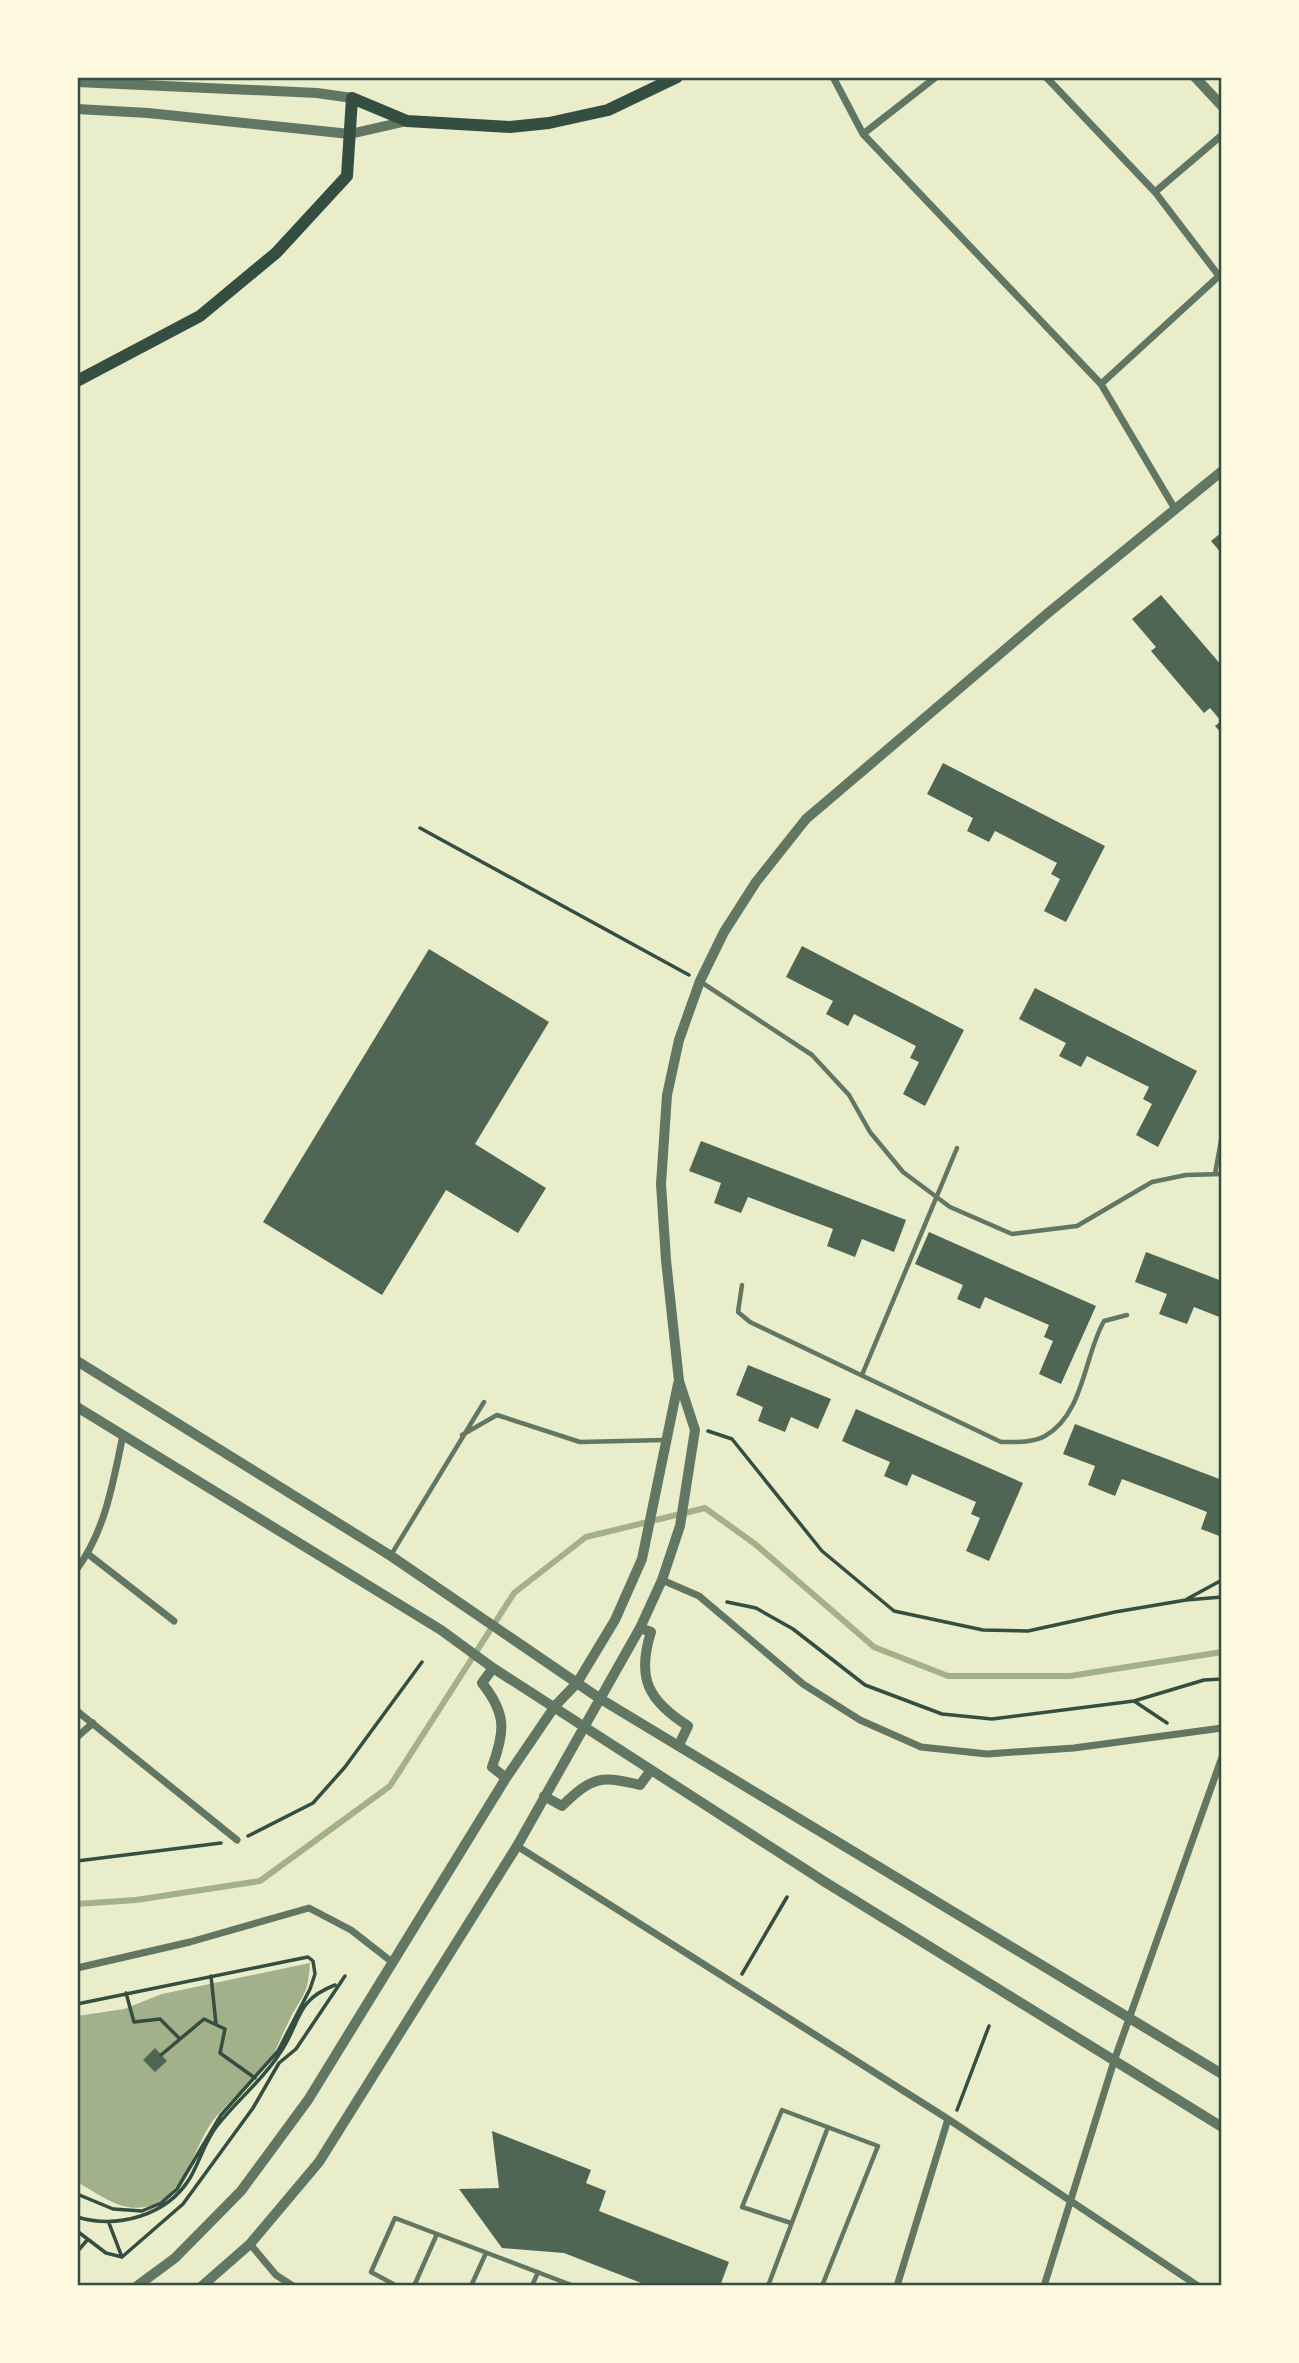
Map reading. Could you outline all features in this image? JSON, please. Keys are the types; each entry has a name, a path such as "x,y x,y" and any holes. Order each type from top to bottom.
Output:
{"main road":[{"path":"77,381 200,316 276,253 347,176 352,98 407,121 510,127 549,123 608,110 677,77"}],"street":[{"path":"834,77 863,134 1101,384 1175,509"},
{"path":"863,134 936,77"},
{"path":"1046,77 1155,192 1219,276 1101,384"},
{"path":"1195,77 1222,106"},
{"path":"77,82 317,93 352,98"},
{"path":"77,109 148,113 350,134 407,121"},
{"path":"1155,192 1222,135"},
{"path":"202,2286 250,2244 319,2162 517,1846 639,1628 662,1580 680,1526 695,1430 678,1381 661,1184 667,1095 679,1040 700,981 724,932 756,882 806,819 1222,471"},
{"path":"77,1362 391,1556 598,1698 1222,2074"},
{"path":"137,2286 175,2258 241,2191 308,2100 506,1778 555,1706 577,1683 621,1609 642,1559 678,1381"},
{"path":"77,1407 441,1630 493,1668 651,1770 1222,2127"},
{"path":"77,1569 88,1554 108,1508 123,1435"},
{"path":"88,1554 174,1621"},
{"path":"662,1580 699,1596 803,1684 860,1720 921,1747 987,1754 1073,1748 1222,1728"},
{"path":"639,1628 650,1632 643,1662 652,1696 665,1712 688,1726 679,1745"},
{"path":"493,1668 482,1683 500,1709 503,1739 492,1768 506,1778"},
{"path":"77,1711 237,1840"},
{"path":"77,1737 93,1723"},
{"path":"1044,2286 1114,2061 1222,1758"},
{"path":"544,1796 562,1807 585,1784 608,1777 640,1785 651,1770"},
{"path":"517,1846 1072,2199 1198,2286"},
{"path":"77,1968 190,1942 309,1908 351,1930 392,1962"},
{"path":"897,2286 947,2119"},
{"path":"250,2244 276,2275 293,2286"},
{"path":"1177,2286 1181,2276"}],"lane":[{"path":"700,981 812,1055 849,1095 870,1132 903,1172 950,1207 1013,1234 1077,1226 1152,1182 1186,1175 1222,1174"},
{"path":"1215,1174 1222,1135"},
{"path":"862,1375 957,1148"},
{"path":"742,1285 738,1312 750,1322 1001,1442 1021,1442 1045,1436 1061,1420 1078,1394 1092,1342 1104,1321 1127,1315"},
{"path":"391,1556 461,1435 484,1402"},
{"path":"461,1435 497,1415 580,1442 667,1439"},
{"path":"791,2224 742,2207 782,2110 878,2146 822,2286"},
{"path":"768,2286 828,2127"},
{"path":"397,2286 371,2272 394,2218 574,2286"},
{"path":"414,2286 437,2234"},
{"path":"471,2286 486,2253"},
{"path":"532,2286 538,2272"}],"path":[{"path":"420,828 700,981"},
{"path":"695,1430 732,1439 822,1551 894,1611 983,1630 1028,1631 1186,1600 1222,1597"},
{"path":"1186,1600 1222,1580"},
{"path":"699,1596 756,1608 793,1629 865,1685 942,1714 992,1719 1133,1701 1204,1680 1222,1679"},
{"path":"77,1861 237,1840 313,1804 345,1767 422,1662"},
{"path":"1133,1701 1181,1733"},
{"path":"742,1974 787,1897"},
{"path":"77,2004 308,1957 313,1961 314,1974 310,1989 278,2050 221,2115 207,2134 186,2176 161,2203 142,2211 113,2209 77,2194"},
{"path":"211,1976 216,2024"},
{"path":"122,2257 183,2204 253,2108 279,2063 296,2049 337,1984 345,1976"},
{"path":"77,2217 109,2223 143,2216 173,2200 189,2179 215,2129 280,2054 303,2007 315,1993 337,1984"},
{"path":"126,1993 134,2022 160,2019 180,2039"},
{"path":"161,2054 204,2019 225,2029 220,2053 255,2078"},
{"path":"957,2110 989,2026"},
{"path":"109,2223 122,2257"},
{"path":"77,2231 106,2253 122,2257"},
{"path":"77,2252 88,2239"}],"shaded area":[{"path":"310,1963 304,1994 273,2055 212,2122 186,2172 169,2195 145,2207 126,2207 77,2182 77,2016 124,2009 162,1994"}],"building":[{"path":"1222,532 1222,554 1211,541"},
{"path":"1161,595 1222,666 1222,734 1215,726 1221,721 1210,708 1204,713 1151,651 1156,647 1132,619"},
{"path":"943,763 1105,846 1066,922 1044,911 1060,879 1051,874 1057,863 995,831 989,842 967,831 973,818 927,794"},
{"path":"802,946 964,1030 925,1106 903,1094 919,1062 910,1058 916,1046 854,1014 848,1026 826,1014 833,1001 786,977"},
{"path":"429,949 549,1022 475,1144 546,1188 518,1233 446,1190 382,1295 263,1222"},
{"path":"1035,988 1197,1071 1158,1147 1136,1135 1152,1104 1143,1099 1149,1087 1087,1056 1081,1067 1059,1056 1066,1043 1019,1019"},
{"path":"701,1141 906,1220 894,1252 862,1239 855,1257 827,1246 833,1229 748,1197 741,1213 714,1203 721,1183 689,1171"},
{"path":"929,1232 1096,1306 1061,1384 1039,1374 1053,1341 1044,1337 1049,1325 985,1297 980,1309 957,1299 963,1285 915,1264"},
{"path":"1146,1252 1222,1281 1222,1318 1194,1307 1187,1324 1159,1314 1167,1294 1135,1282"},
{"path":"748,1365 831,1399 818,1429 791,1417 785,1432 758,1421 763,1407 736,1395"},
{"path":"856,1409 1023,1483 989,1561 966,1551 980,1518 971,1514 976,1502 912,1474 907,1486 884,1476 890,1462 842,1441"},
{"path":"1075,1424 1222,1480 1222,1537 1201,1529 1207,1512 1164,1495 1122,1479 1115,1496 1088,1485 1095,1466 1063,1454"},
{"path":"155,2048 167,2061 155,2072 143,2060"},
{"path":"492,2131 591,2170 586,2183 606,2191 599,2211 729,2262 720,2286 649,2286 564,2253 502,2248 459,2189 499,2188"}],"waterway":[{"path":"77,1904 136,1900 260,1881 390,1786 514,1593 586,1537 705,1508 755,1544 874,1647 948,1676 1070,1676 1222,1652"}]}
